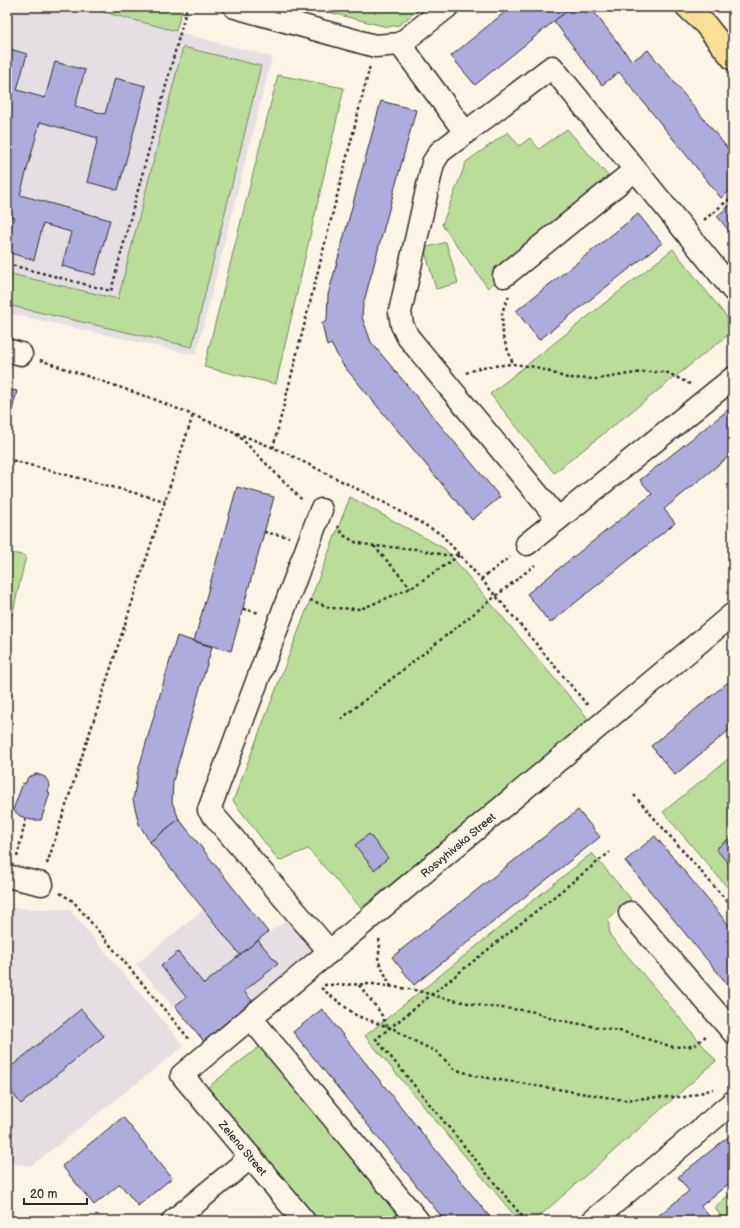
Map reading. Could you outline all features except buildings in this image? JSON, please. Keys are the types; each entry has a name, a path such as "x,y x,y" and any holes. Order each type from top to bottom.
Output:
{"main road":[{"path":"687,7 705,24 733,59"}],"street":[{"path":"235,7 375,46 400,44 448,7"},
{"path":"400,44 465,132"},
{"path":"558,519 408,337 402,325 400,312 433,163 440,152 552,67 733,290"},
{"path":"507,284 635,170"},
{"path":"527,544 733,378"},
{"path":"321,510 209,810 330,952"},
{"name":"Rosvyhivska Street","path":"182,1076 733,614"},
{"path":"11,870 42,884"},
{"path":"630,913 728,1027"},
{"path":"251,1018 418,1221"},
{"name":"Zelena Street","path":"182,1076 304,1221"},
{"path":"593,1221 725,1095"},
{"path":"173,1221 251,1157"}],"path":[{"path":"7,264 111,291 187,7"},
{"path":"273,448 375,46"},
{"path":"687,233 733,196"},
{"path":"507,284 502,312 503,337 513,364"},
{"path":"447,384 458,376 482,368 513,364 536,367 567,378 598,379 642,372 666,372 687,382 707,399"},
{"path":"193,415 42,884 73,901 204,1057"},
{"path":"234,432 302,500 336,516 338,527 343,535 355,542 374,546 416,549 444,556 460,555 411,588 361,609 331,608 310,600"},
{"path":"7,459 165,501"},
{"path":"264,532 290,537"},
{"path":"482,579 527,544"},
{"path":"374,546 411,588"},
{"path":"341,718 496,596"},
{"path":"243,609 263,614"},
{"path":"634,795 733,908"},
{"path":"11,870 26,818"},
{"path":"526,1221 376,1039 610,852"},
{"path":"378,933 380,945 378,960 391,987"},
{"path":"725,1095 660,1097 624,1100 476,1076 454,1068 437,1052 390,1028 357,1016 317,985 373,984 415,990 443,998 483,1006 532,1011 553,1019 624,1032 673,1047 694,1046 728,1027"},
{"path":"358,985 380,1012 386,1026"}],"shaded area":[{"path":"7,7 84,7 272,57 196,355 7,313"},
{"path":"7,908 69,909 184,1046 31,1166 7,1163"},
{"path":"204,909 240,955 258,940 291,917 319,952 207,1045 136,964"}],"green space":[{"path":"84,7 183,7 176,31"},
{"path":"332,7 422,7 399,25 387,27 332,13"},
{"path":"183,47 261,66 192,347 7,305 7,273 118,299"},
{"path":"278,75 344,88 276,384 204,367"},
{"path":"567,129 616,185 488,288 442,225 466,162 508,132 519,146 530,138 539,149"},
{"path":"446,242 458,283 436,289 424,248"},
{"path":"673,249 733,325 733,331 554,473 490,394"},
{"path":"350,497 445,549 591,722 361,908 308,849 279,861 233,801"},
{"path":"7,552 26,556 7,637"},
{"path":"733,755 733,894 663,812"},
{"path":"592,853 631,899 608,919 610,935 716,1061 534,1221 519,1221 365,1036"},
{"path":"269,1039 418,1221 304,1221 198,1095"},
{"path":"733,1191 733,1221 723,1221 715,1207"}]}
